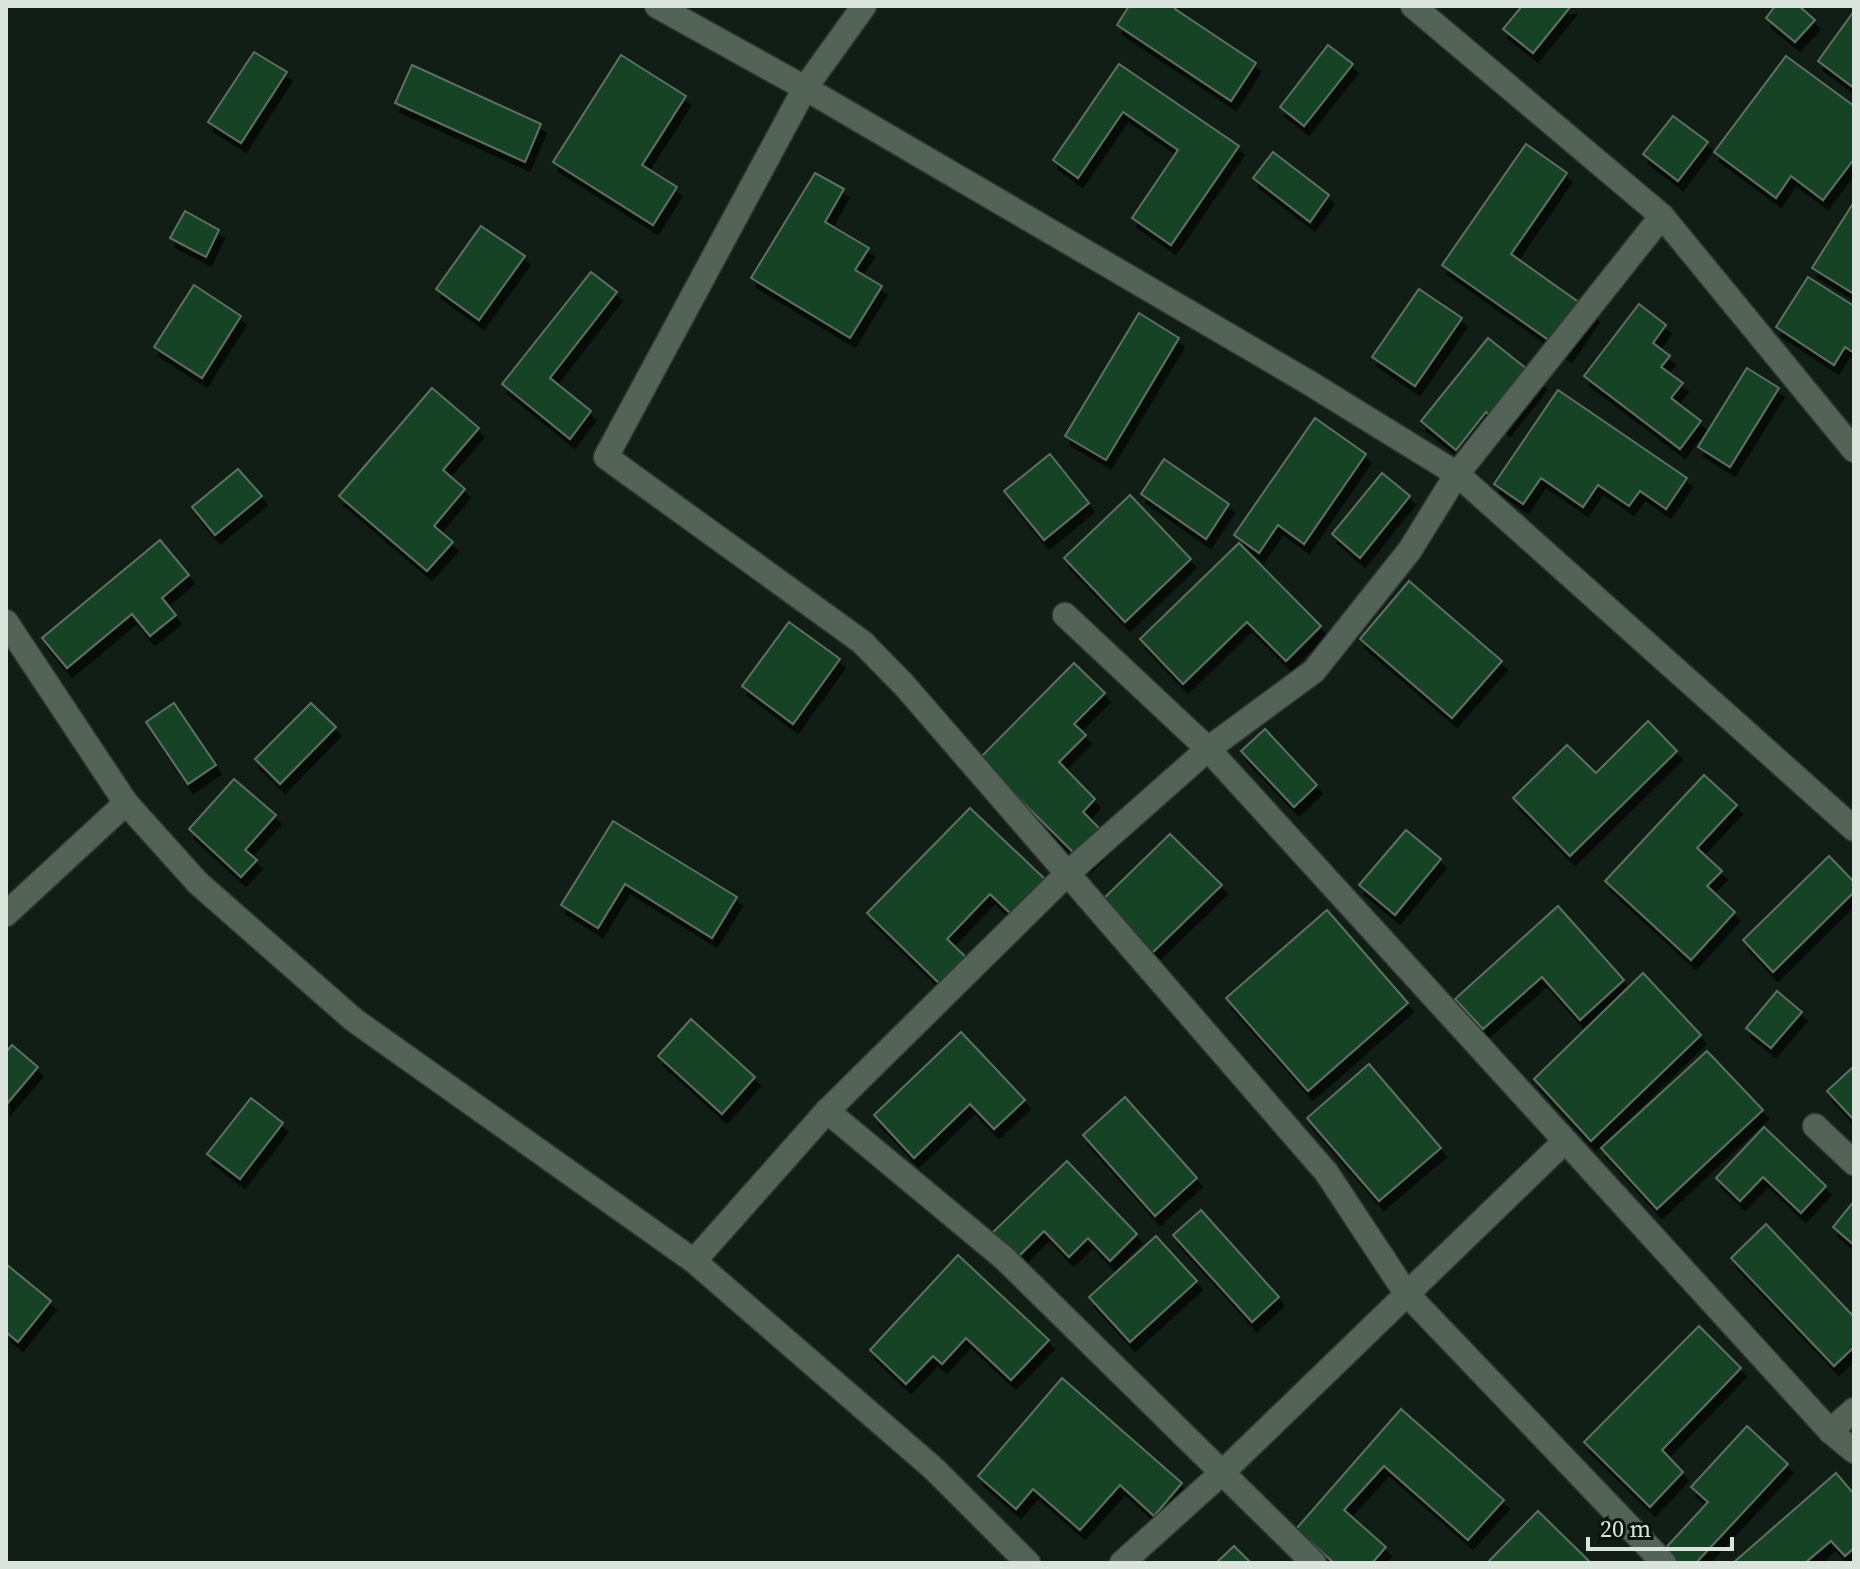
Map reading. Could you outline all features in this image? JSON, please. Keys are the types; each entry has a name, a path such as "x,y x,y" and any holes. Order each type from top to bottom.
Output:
{"street":[{"path":"657,6 805,88 1308,382 1457,474 1854,829"},
{"path":"864,6 805,88 606,457 862,642 1068,873 1326,1172 1406,1293 1664,1563"},
{"path":"1413,6 1662,216 1854,450"},
{"path":"694,1261 827,1111 1068,873 1208,749 1314,671 1410,550 1457,474 1662,216"},
{"path":"1065,615 1208,749 1564,1142 1830,1431 1854,1451"},
{"path":"6,622 126,803 198,883 354,1020 694,1261 933,1468 1028,1563"},
{"path":"6,914 126,803"},
{"path":"827,1111 1004,1258 1224,1471 1314,1563"},
{"path":"1815,1126 1854,1163"},
{"path":"1122,1563 1224,1471 1564,1142"},
{"path":"1830,1431 1854,1410"}],"building":[{"path":"1129,6 1177,6 1175,9 1256,63 1231,101 1117,25"},
{"path":"1522,6 1571,6 1533,53 1503,29"},
{"path":"1775,6 1799,6 1815,20 1795,42 1766,18"},
{"path":"1854,11 1854,88 1818,61"},
{"path":"1328,45 1353,64 1304,126 1280,107"},
{"path":"254,52 287,72 241,143 208,122"},
{"path":"621,55 686,96 642,165 677,187 653,225 553,162"},
{"path":"1786,56 1854,106 1854,159 1823,200 1791,176 1776,198 1714,152"},
{"path":"1119,64 1239,146 1171,245 1132,218 1178,150 1123,112 1078,178 1053,160"},
{"path":"412,65 541,124 525,162 395,103"},
{"path":"1673,116 1708,142 1678,181 1643,154"},
{"path":"1526,144 1567,173 1511,254 1594,313 1567,353 1442,265"},
{"path":"1273,152 1329,195 1310,222 1253,178"},
{"path":"815,173 844,189 825,222 869,248 855,270 882,286 850,338 751,278"},
{"path":"1854,202 1854,294 1812,268"},
{"path":"185,211 219,230 206,257 170,238"},
{"path":"481,226 525,256 479,320 436,289"},
{"path":"591,272 617,292 550,378 591,411 570,439 502,384"},
{"path":"1808,277 1854,306 1854,353 1845,347 1834,365 1776,327"},
{"path":"194,285 241,316 202,378 154,347"},
{"path":"1419,289 1462,318 1415,386 1372,357"},
{"path":"1639,304 1666,325 1653,343 1670,356 1661,367 1683,383 1671,398 1701,421 1680,449 1584,376"},
{"path":"1139,313 1179,338 1106,460 1065,436"},
{"path":"1488,338 1542,381 1505,427 1486,412 1456,450 1421,421"},
{"path":"1747,368 1779,388 1730,467 1698,447"},
{"path":"432,388 479,428 443,470 465,489 434,526 453,542 427,571 339,496"},
{"path":"1558,390 1687,478 1666,509 1640,491 1629,506 1598,485 1583,507 1541,478 1523,504 1494,484"},
{"path":"1315,418 1366,454 1304,544 1278,525 1259,553 1234,535"},
{"path":"1050,454 1089,503 1044,540 1004,491"},
{"path":"1164,459 1229,504 1206,539 1141,494"},
{"path":"238,469 262,496 215,535 192,507"},
{"path":"1382,473 1410,496 1360,558 1332,534"},
{"path":"1130,495 1191,559 1125,622 1064,558"},
{"path":"160,540 189,575 162,598 176,615 150,636 132,614 67,668 42,638"},
{"path":"1239,543 1321,626 1286,661 1247,622 1183,684 1140,639"},
{"path":"1409,581 1502,661 1452,718 1360,639"},
{"path":"789,622 840,659 793,724 742,686"},
{"path":"1074,663 1105,693 1074,724 1086,735 1059,762 1095,799 1083,812 1110,839 1085,864 979,759"},
{"path":"174,703 216,765 188,784 146,722"},
{"path":"311,703 336,727 280,784 255,759"},
{"path":"1648,721 1677,751 1570,856 1513,798 1567,745 1596,773"},
{"path":"1265,729 1317,785 1294,807 1241,751"},
{"path":"1704,775 1737,805 1697,848 1722,871 1707,886 1735,912 1691,960 1605,881"},
{"path":"234,779 276,815 245,850 257,860 241,877 189,829"},
{"path":"970,808 1047,881 1013,916 990,894 947,939 970,961 944,988 867,913"},
{"path":"613,821 737,897 712,938 625,884 598,928 561,905"},
{"path":"1406,830 1441,859 1395,915 1359,885"},
{"path":"1170,834 1222,885 1150,955 1099,903"},
{"path":"1829,856 1854,882 1854,892 1773,972 1743,940"},
{"path":"1558,906 1624,980 1580,1020 1542,977 1483,1029 1455,999"},
{"path":"1327,910 1408,1003 1308,1091 1226,998"},
{"path":"1643,973 1701,1035 1591,1141 1534,1079"},
{"path":"1777,991 1802,1012 1771,1048 1746,1028"},
{"path":"691,1019 755,1077 722,1114 658,1056"},
{"path":"961,1032 1025,1100 994,1129 970,1104 914,1158 874,1115"},
{"path":"12,1045 38,1067 6,1105 6,1052"},
{"path":"1707,1051 1763,1110 1657,1209 1601,1148"},
{"path":"1369,1064 1441,1148 1379,1201 1307,1118"},
{"path":"1854,1066 1854,1120 1827,1091"},
{"path":"1125,1097 1197,1178 1155,1216 1083,1135"},
{"path":"251,1098 283,1123 240,1179 207,1154"},
{"path":"1764,1127 1826,1186 1801,1213 1763,1177 1740,1201 1716,1178"},
{"path":"1067,1161 1137,1234 1110,1261 1088,1238 1069,1257 1044,1231 1016,1259 992,1233"},
{"path":"1854,1201 1854,1245 1833,1227"},
{"path":"1201,1210 1279,1297 1252,1322 1173,1235"},
{"path":"1766,1224 1854,1317 1854,1347 1834,1366 1731,1258"},
{"path":"1156,1236 1197,1281 1130,1342 1089,1297"},
{"path":"958,1255 1049,1340 1011,1380 966,1338 942,1364 933,1356 906,1384 870,1350"},
{"path":"6,1264 51,1301 18,1342 6,1332"},
{"path":"1699,1326 1741,1368 1662,1450 1683,1472 1650,1507 1584,1442"},
{"path":"1062,1378 1182,1483 1154,1516 1120,1485 1080,1530 1033,1489 1016,1509 978,1476"},
{"path":"1401,1409 1504,1500 1468,1540 1384,1466 1344,1510 1386,1547 1372,1563 1334,1563 1296,1529"},
{"path":"1747,1426 1788,1464 1696,1563 1672,1563 1661,1553 1708,1502 1691,1487"},
{"path":"1836,1473 1854,1494 1854,1548 1845,1556 1831,1541 1805,1563 1733,1563"},
{"path":"1538,1511 1591,1563 1487,1563"},
{"path":"1234,1546 1251,1563 1216,1563"}]}
